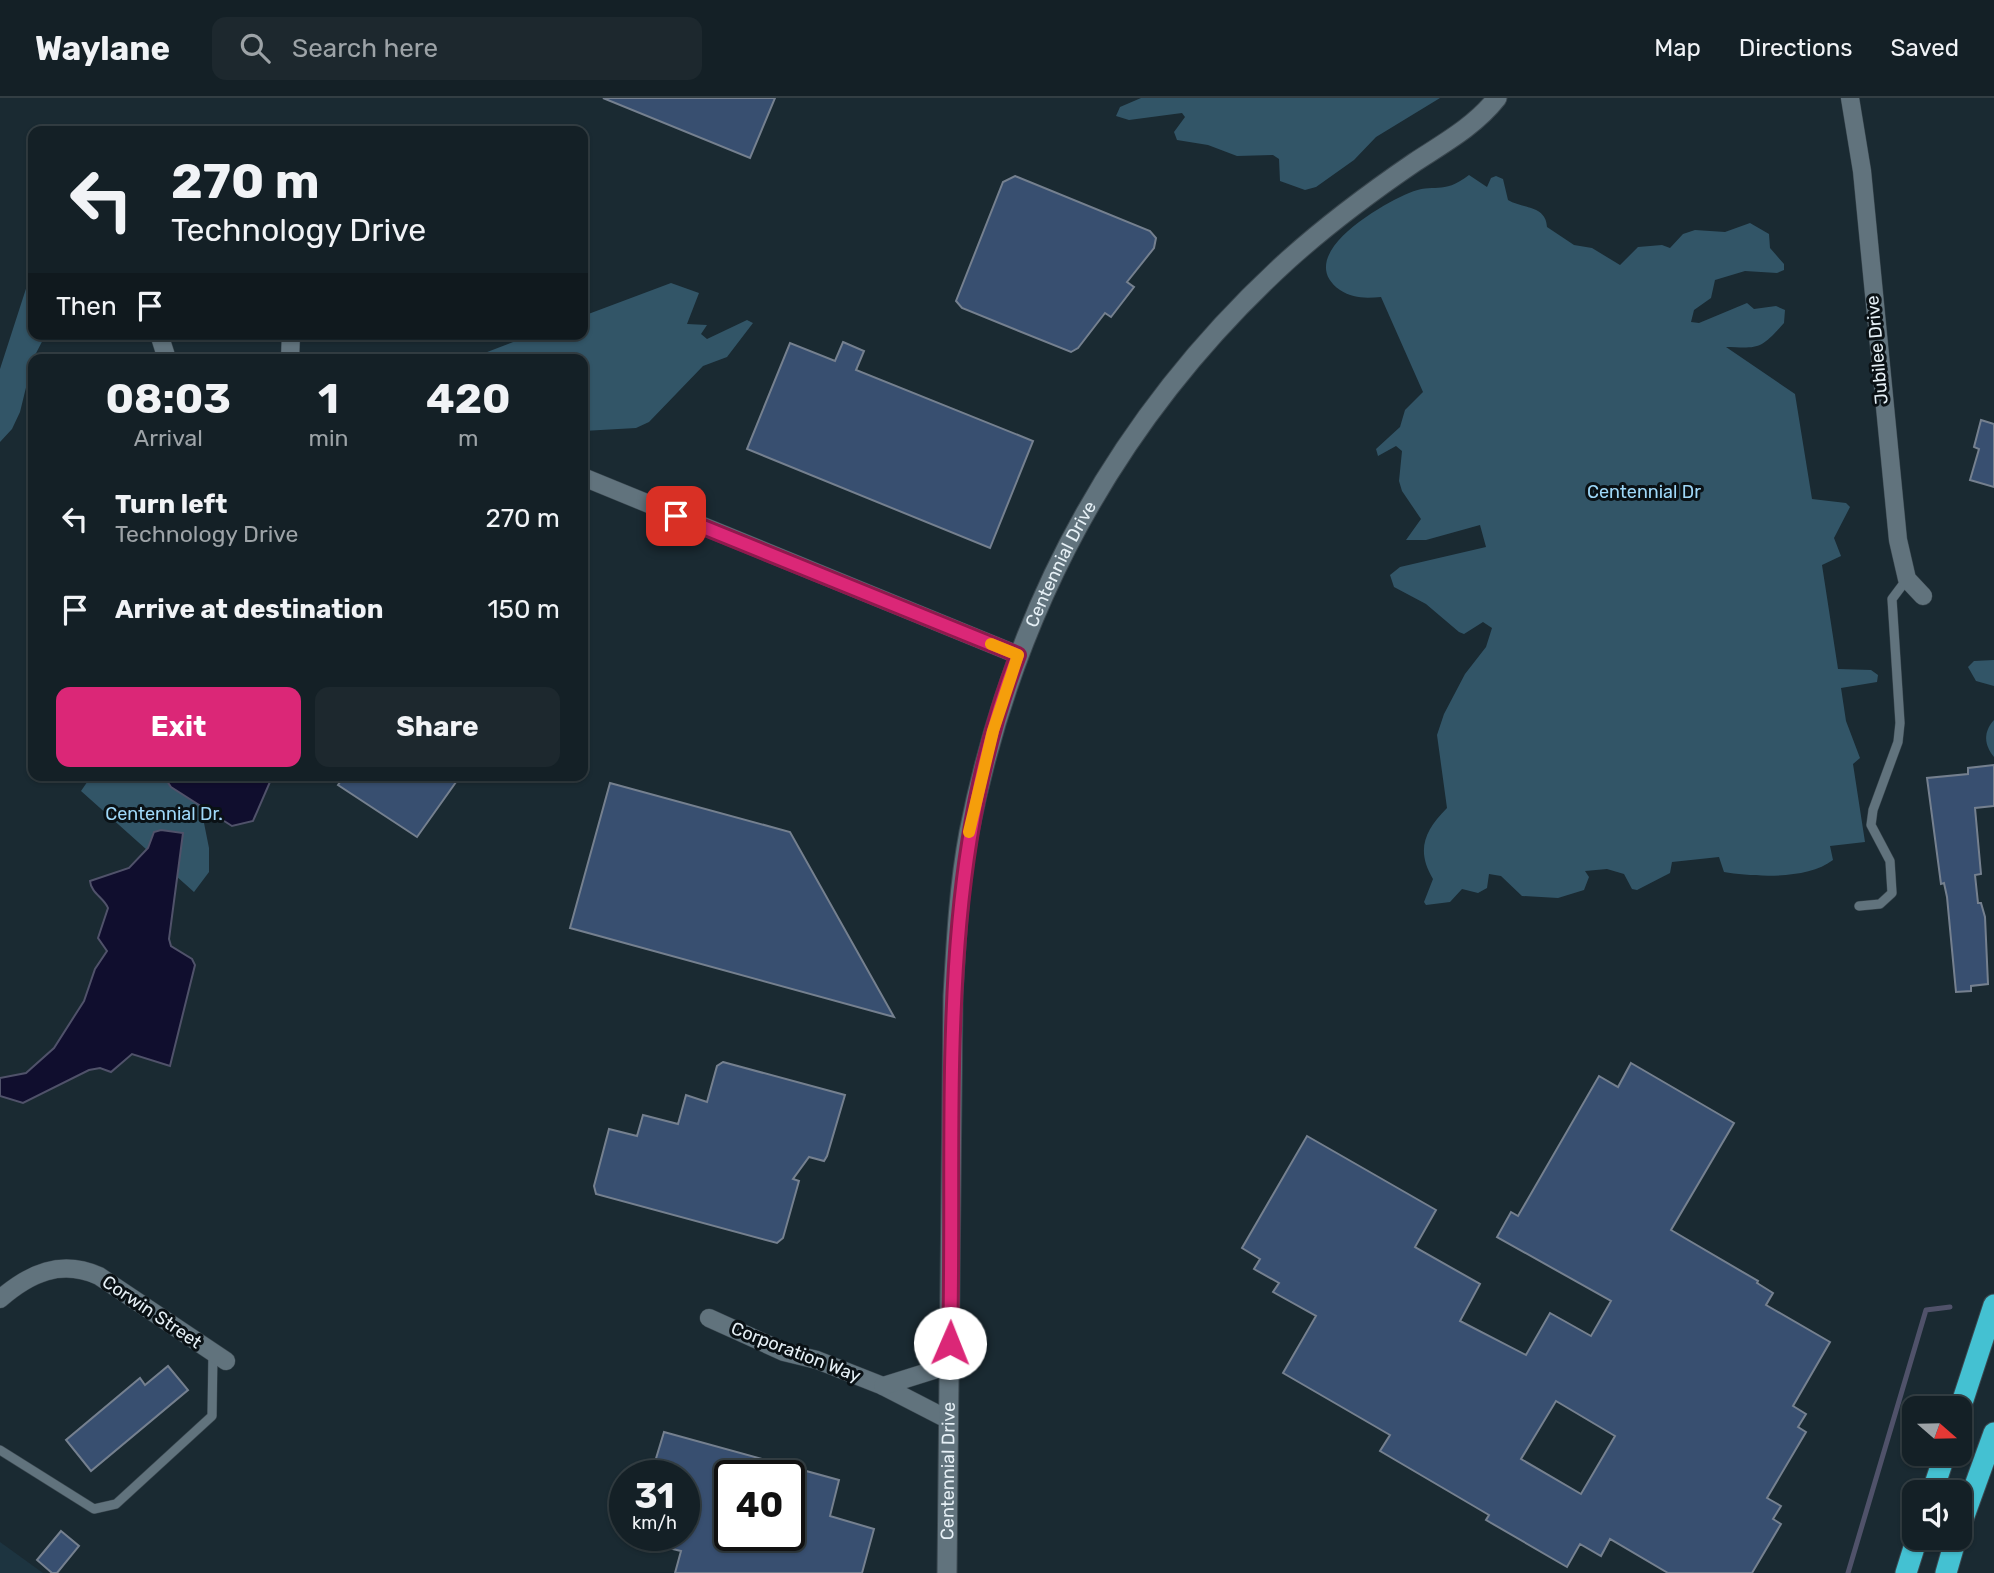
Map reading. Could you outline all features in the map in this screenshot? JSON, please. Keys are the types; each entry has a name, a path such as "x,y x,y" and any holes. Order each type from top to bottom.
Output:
{"highway":[{"path":"1964,1396 1994,1305"},
{"path":"1972,1494 1994,1433"},
{"path":"1906,1573 1913,1550"},
{"path":"1945,1573 1952,1550"}],"street":[{"name":"Centennial Drive","path":"947,1573 953,996 969,834 980,784 1018,655 1057,564 1087,506 1148,415 1202,346 1321,231 1475,122 1497,98"},
{"name":"Jubilee Drive","path":"1850,98 1862,171 1892,500 1908,579 1923,596"},
{"path":"588,479 1018,655"},
{"name":"Corwin Street","path":"2,1292 35,1274 70,1267 85,1270 99,1276 219,1357"},
{"name":"Corporation Way","path":"709,1318 784,1352 817,1360 883,1386 949,1420"},
{"name":"Corporation Way","path":"883,1386 950,1365"}],"lane":[{"path":"1859,906 1880,904 1892,892 1890,861 1871,825 1873,810 1898,742 1900,723 1892,599 1908,579"},
{"path":"0,1450 94,1509 116,1504 212,1416 219,1357"}],"shaded area":[{"path":"167,781 270,781 253,821 232,826 171,787"},
{"path":"161,830 183,833 169,939 171,946 192,959 195,965 170,1066 132,1054 111,1072 100,1068 89,1070 23,1103 0,1096 0,1078 26,1073 54,1048 84,1001 95,969 107,951 98,938 108,908 90,881 129,868 148,848 154,832"},
{"path":"0,1542 43,1573 0,1573"}],"green space":[{"path":"1141,98 1440,98 1376,137 1354,160 1316,187 1305,190 1280,181 1279,159 1273,155 1237,156 1208,145 1177,140 1174,132 1185,117 1182,113 1129,120 1116,116 1120,107"},
{"name":"Centennial Dr","path":"1469,175 1487,187 1491,178 1496,176 1503,179 1508,200 1538,211 1546,220 1547,227 1574,245 1592,248 1620,265 1638,247 1662,245 1670,248 1683,234 1695,230 1725,232 1750,223 1769,234 1770,248 1784,264 1784,270 1777,273 1745,271 1715,280 1711,298 1694,310 1691,322 1699,323 1747,303 1754,309 1776,306 1785,310 1784,323 1764,343 1753,347 1726,347 1795,394 1812,499 1846,503 1850,507 1834,538 1841,556 1822,565 1838,669 1871,670 1878,675 1877,682 1841,688 1846,721 1860,758 1853,764 1865,842 1830,846 1833,860 1822,866 1795,874 1765,876 1724,872 1719,857 1672,862 1670,873 1637,890 1632,889 1624,874 1607,869 1585,871 1589,877 1584,890 1558,898 1522,896 1501,876 1489,874 1487,888 1478,893 1462,889 1450,902 1426,905 1424,902 1433,879 1425,859 1425,842 1433,825 1447,808 1437,735 1444,714 1465,674 1486,647 1492,628 1483,622 1464,634 1459,632 1426,604 1394,587 1390,575 1400,567 1486,547 1480,525 1426,540 1406,540 1421,519 1402,491 1399,481 1402,451 1396,446 1378,456 1376,449 1400,427 1405,410 1423,392 1381,297 1365,298 1340,290 1328,277 1326,262 1333,248 1346,233 1379,208 1409,193 1452,185"},
{"path":"28,282 28,340 43,340 36,354 28,354 28,379 20,412 12,429 0,442 0,369"},
{"path":"671,283 699,293 687,324 707,325 701,334 707,339 747,320 753,323 727,357 703,366 649,422 636,428 588,431 588,354 482,354 518,340 588,340 588,314"},
{"path":"1994,660 1994,686 1976,681 1968,667 1974,661"},
{"path":"1994,720 1994,757 1986,738"},
{"name":"Centennial Dr.","path":"88,781 212,781 207,791 203,818 209,848 209,872 194,892 81,791"}],"building":[{"path":"603,98 775,98 750,158"},
{"path":"1015,176 1150,231 1156,238 1154,248 1127,282 1134,287 1111,317 1105,313 1078,348 1071,352 962,308 956,301 1003,182"},
{"path":"843,342 864,351 856,370 1033,441 990,548 747,449 790,343 835,361"},
{"path":"1981,420 1994,424 1994,487 1970,480 1979,449 1974,447"},
{"path":"1994,765 1994,806 1975,808 1981,874 1975,875 1978,903 1981,903 1985,917 1988,984 1971,986 1971,991 1956,992 1947,897 1944,883 1941,884 1927,778 1968,774 1968,768"},
{"path":"341,781 457,781 417,837 338,785"},
{"path":"610,783 790,832 894,1017 570,928"},
{"path":"723,1062 845,1095 824,1161 809,1157 793,1179 799,1181 783,1238 777,1243 596,1194 594,1186 609,1129 637,1136 643,1115 678,1124 686,1095 707,1102 717,1066"},
{"path":"1631,1063 1734,1123 1671,1230 1758,1281 1757,1283 1773,1293 1766,1305 1830,1342 1793,1406 1806,1414 1798,1427 1806,1432 1767,1498 1781,1506 1773,1519 1781,1524 1752,1573 1668,1573 1610,1539 1601,1556 1580,1544 1567,1567 1486,1520 1489,1515 1380,1451 1390,1435 1283,1373 1316,1316 1273,1292 1279,1283 1254,1269 1260,1259 1242,1248 1307,1136 1436,1210 1415,1247 1480,1284 1460,1321 1526,1355 1550,1313 1591,1336 1611,1301 1497,1237 1511,1212 1518,1216 1599,1076 1618,1087","holes":["1556,1401 1615,1436 1581,1494 1521,1459"]},
{"path":"168,1366 188,1390 91,1471 66,1440 140,1378 145,1385"},
{"path":"664,1432 766,1460 714,1460 714,1551 805,1551 805,1471 839,1480 830,1516 874,1529 862,1573 675,1573 681,1551 700,1551 700,1460 656,1460"},
{"path":"61,1531 79,1546 57,1573 52,1573 37,1560"}],"waterway":[{"path":"1848,1573 1926,1310 1950,1307"}],"slow traffic":[{"path":"969,832 993,731 1018,655 991,644"}],"route":[{"path":"676,516 1018,655 993,731 980,784 969,834 960,907 953,996 950,1343"}]}
